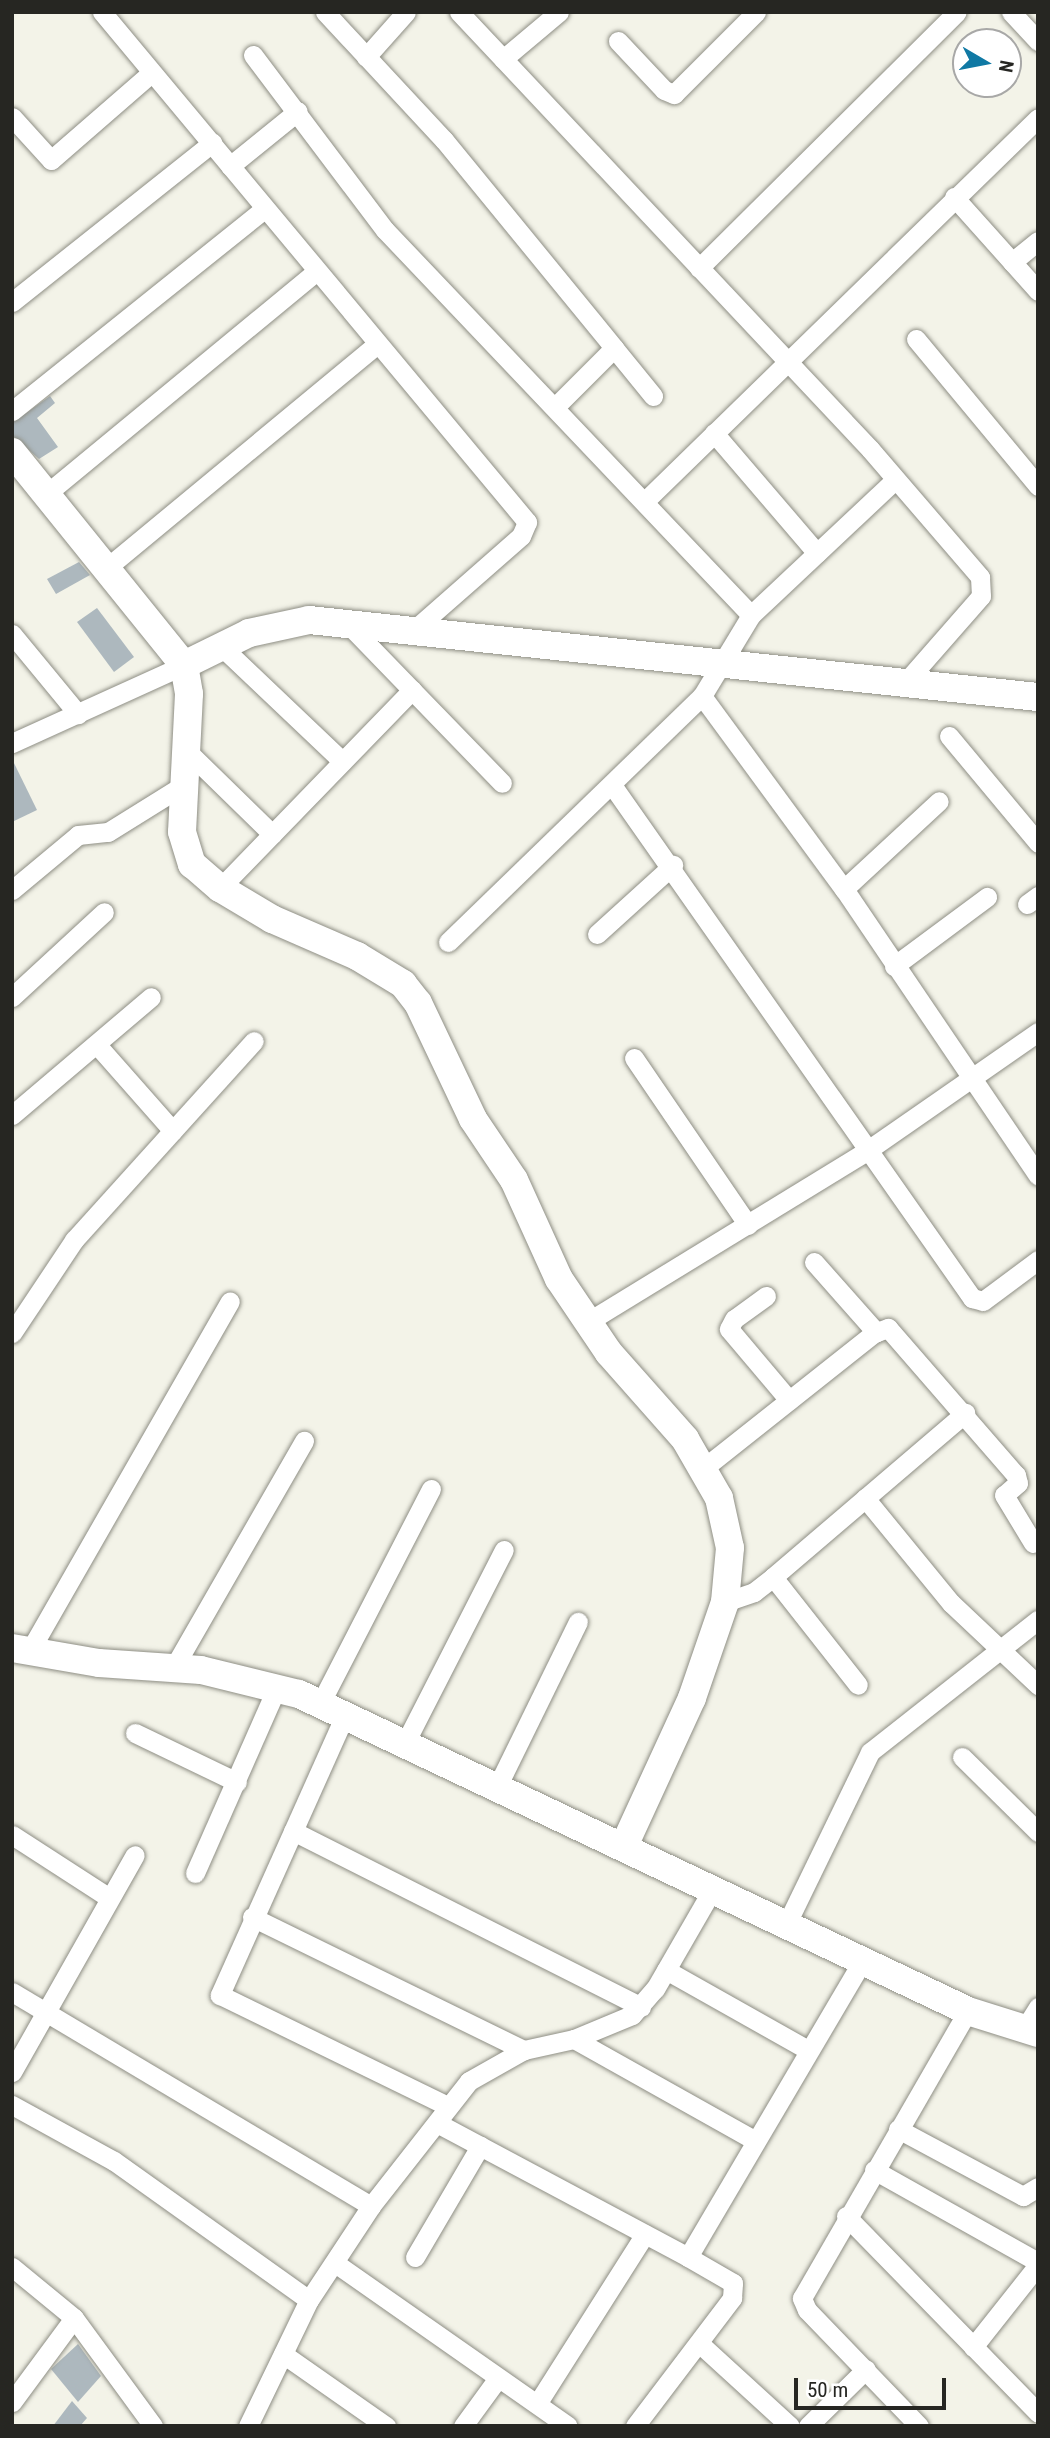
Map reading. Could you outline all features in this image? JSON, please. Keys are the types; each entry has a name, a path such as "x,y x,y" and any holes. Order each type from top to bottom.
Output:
{"street":[{"path":"102,12 527,523 521,536 414,630"},
{"path":"324,12 444,140 653,396"},
{"path":"366,57 406,12"},
{"path":"459,12 788,360 984,583 981,596 904,684"},
{"path":"503,59 559,12"},
{"path":"618,41 664,90 674,94 756,12"},
{"path":"699,268 957,12"},
{"path":"1011,12 1038,41"},
{"path":"253,55 298,111 385,230 557,405 751,615"},
{"path":"12,117 51,160 152,73"},
{"path":"230,166 298,111"},
{"path":"646,500 1038,118"},
{"path":"12,302 212,143"},
{"path":"954,197 1038,290"},
{"path":"12,411 264,209"},
{"path":"1013,262 1038,241"},
{"path":"45,495 316,272"},
{"path":"916,340 1038,486"},
{"path":"104,570 377,344"},
{"path":"557,405 614,348"},
{"path":"714,433 817,553"},
{"path":"12,452 104,570 184,665 189,694 182,786 184,847 192,864 220,888 403,984 418,1003 473,1119 514,1180 559,1279 586,1323 705,1467 728,1527 725,1602 692,1698 624,1846"},
{"path":"448,942 702,696 751,615 895,480"},
{"path":"346,622 502,782"},
{"path":"12,743 279,623 346,622 1038,697"},
{"path":"12,634 78,714"},
{"path":"222,647 342,761"},
{"path":"220,888 412,690"},
{"path":"702,696 844,890 1038,1175"},
{"path":"948,736 1038,843"},
{"path":"185,749 272,834"},
{"path":"612,785 673,865 972,1298 982,1301 1038,1260"},
{"path":"12,890 78,835 108,832 182,786"},
{"path":"844,890 939,802"},
{"path":"597,934 673,865"},
{"path":"894,966 987,897"},
{"path":"13,996 104,912"},
{"path":"12,1115 98,1046 151,997"},
{"path":"586,1323 868,1150 1038,1032"},
{"path":"12,1332 74,1240 254,1041"},
{"path":"98,1046 173,1131"},
{"path":"634,1058 748,1224"},
{"path":"814,1262 876,1332"},
{"path":"766,1296 734,1319 729,1329 789,1400"},
{"path":"229,1301 18,1652 174,1667 277,1687 333,1709 404,1745 714,1887 862,1962 968,2011 1034,2023"},
{"path":"705,1467 876,1332 895,1332 1019,1480 1004,1495 1033,1543"},
{"path":"725,1602 754,1592 965,1413"},
{"path":"174,1667 304,1441"},
{"path":"431,1489 333,1709 293,1831 251,1917 220,1995 448,2106"},
{"path":"865,1498 929,1578 999,1652 1038,1685"},
{"path":"404,1745 504,1550"},
{"path":"773,1577 858,1685"},
{"path":"787,1923 870,1752 1038,1620"},
{"path":"496,1787 578,1622"},
{"path":"195,1873 277,1687"},
{"path":"135,1732 237,1782"},
{"path":"962,1757 1034,1823"},
{"path":"293,1831 641,2007"},
{"path":"12,1835 108,1897"},
{"path":"12,2073 108,1897 135,1854"},
{"path":"248,2426 309,2300 371,2206 448,2106 485,2068 524,2050 573,2039 641,2007 666,1970 714,1887"},
{"path":"251,1917 524,2050"},
{"path":"688,2256 754,2140 862,1962"},
{"path":"666,1970 808,2050"},
{"path":"12,1992 46,2015 371,2206"},
{"path":"919,2426 807,2310 802,2298 846,2216 968,2011"},
{"path":"573,2039 754,2140"},
{"path":"12,2105 114,2161 309,2300"},
{"path":"437,2123 728,2279 734,2290 699,2343 635,2426"},
{"path":"898,2129 1023,2196 1038,2187"},
{"path":"415,2257 480,2146"},
{"path":"874,2170 1038,2264 973,2347"},
{"path":"846,2216 1038,2413"},
{"path":"537,2404 645,2234"},
{"path":"335,2263 568,2426"},
{"path":"12,2267 74,2318 153,2426"},
{"path":"12,2402 74,2318"},
{"path":"699,2343 790,2426"},
{"path":"283,2354 386,2426"},
{"path":"808,2426 866,2369"},
{"path":"463,2426 498,2378"}],"building":[{"path":"50,396 55,403 37,418 58,447 39,459 12,435 12,423"},
{"path":"79,562 90,575 56,594 47,579"},
{"path":"97,608 134,657 114,672 77,622"},
{"path":"12,759 37,810 12,822"},
{"path":"78,2344 101,2376 78,2402 51,2369"},
{"path":"72,2401 87,2418 80,2426 53,2426"}]}
